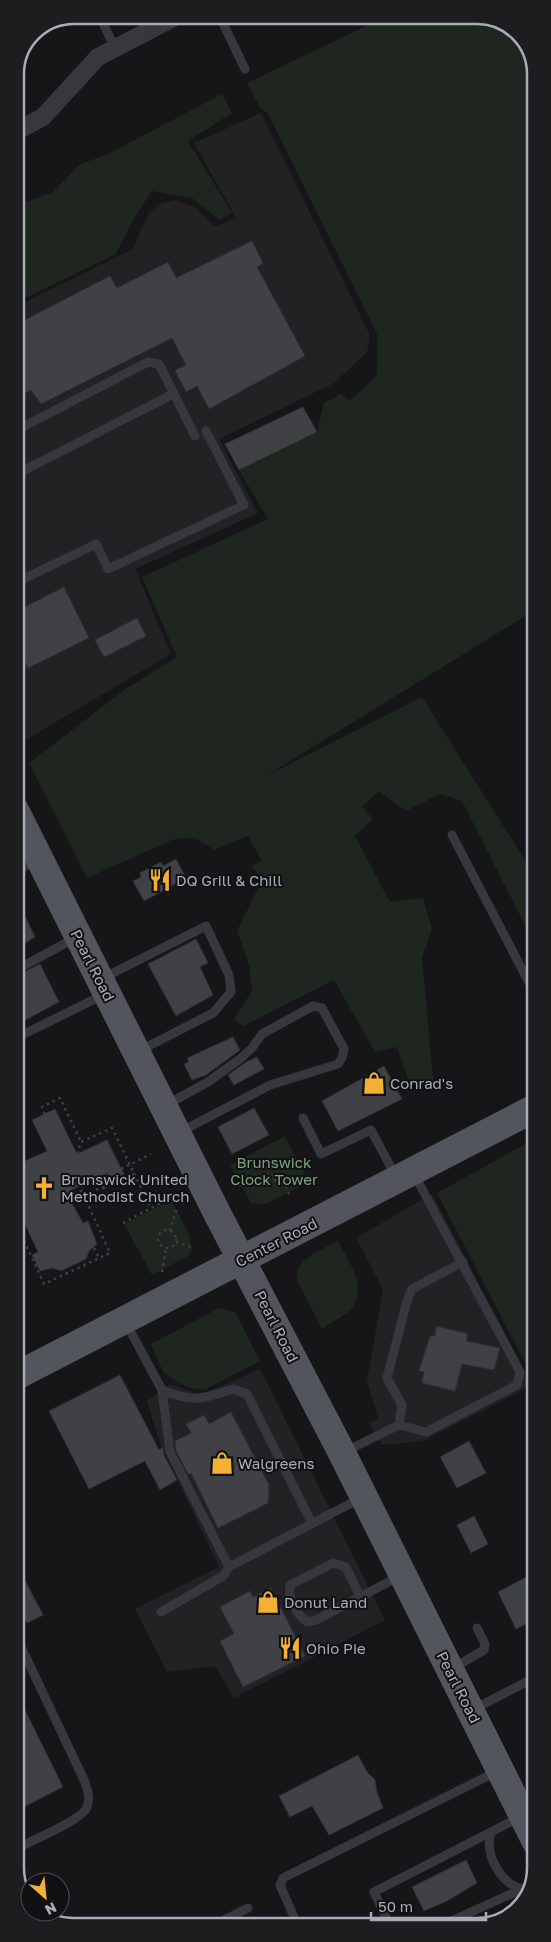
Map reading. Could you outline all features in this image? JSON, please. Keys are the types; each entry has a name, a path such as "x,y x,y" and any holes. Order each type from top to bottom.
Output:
{"main road":[{"name":"Pearl Road","path":"26,860 78,936 104,986 342,1453 527,1824"},
{"name":"Center Road","path":"24,1372 527,1113"}],"street":[{"path":"24,127 43,117 98,57 162,24"}],"lane":[{"path":"103,24 115,48"},
{"path":"222,24 245,70"},
{"path":"24,426 148,362 159,364 195,436"},
{"path":"24,470 173,394"},
{"path":"24,579 96,544 108,569 244,505 206,431"},
{"path":"452,835 527,979"},
{"path":"24,1033 206,926 229,975 231,992 213,1013 137,1052"},
{"path":"24,966 78,936"},
{"path":"164,1106 208,1082 240,1059 252,1048 262,1034 313,1006 322,1008 344,1048 342,1058 338,1064 270,1085 178,1134"},
{"path":"302,1118 322,1154 371,1130 405,1175 463,1262 520,1372 517,1385 426,1432 399,1425 342,1453"},
{"path":"399,1425 402,1405 387,1378 407,1300 412,1289 463,1262"},
{"path":"124,1320 162,1390 170,1452 229,1567"},
{"path":"162,1390 184,1399 204,1399 233,1389 247,1394 312,1523"},
{"path":"161,1612 223,1576 229,1567 364,1497"},
{"path":"360,1597 346,1567 333,1563 290,1585 289,1595 298,1614 307,1622 316,1620 360,1597 402,1574"},
{"path":"450,1670 484,1650 485,1644 477,1628"},
{"path":"24,1653 84,1780 89,1795 87,1808 78,1817 24,1845"},
{"path":"470,1710 527,1682"},
{"path":"294,1918 280,1885 283,1878 500,1770"},
{"path":"386,1918 374,1892 523,1816"},
{"path":"491,1832 489,1850 503,1879 511,1886 524,1887"},
{"path":"458,1918 523,1888"},
{"path":"228,1918 248,1908"}],"path":[{"path":"46,1114 42,1107 60,1098 81,1142"},
{"path":"76,1154 81,1142 112,1128 151,1208"},
{"path":"121,1169 151,1154"},
{"path":"84,1195 134,1174"},
{"path":"239,1186 260,1175 269,1178 273,1176 275,1180 284,1183 289,1194"},
{"path":"103,1187 108,1198"},
{"path":"24,1240 44,1284 111,1251 82,1191 77,1193"},
{"path":"123,1223 172,1197"},
{"path":"170,1231 177,1208"},
{"path":"159,1236 163,1232 170,1231 176,1236 176,1242 166,1248"},
{"path":"155,1235 159,1236"},
{"path":"159,1236 160,1244 166,1248"},
{"path":"176,1242 194,1248"},
{"path":"94,1248 99,1258"},
{"path":"162,1272 166,1248"}],"shaded area":[{"path":"261,113 370,335 367,352 334,383 219,439 258,513 135,569 171,654 24,741 24,303 133,249 147,216 159,204 174,200 195,207 215,227 236,218 194,143"},
{"path":"432,1194 527,1375 527,1385 523,1390 423,1441 382,1445 369,1423 378,1418 367,1381 383,1289 356,1238"},
{"path":"260,1369 385,1620 234,1698 215,1666 167,1672 135,1609 219,1567 160,1443 147,1401 170,1384 201,1395"}],"green space":[{"path":"370,24 487,25 510,36 517,43 525,58 527,74 527,615 266,776 422,697 527,863 527,929 462,801 440,794 406,811 379,791 362,806 373,819 355,836 390,902 423,898 432,929 422,957 434,1090 410,1085 397,1047 375,1052 334,980 243,1026 234,1019 252,991 249,965 237,931 262,880 251,866 262,861 248,836 214,850 194,839 172,840 87,878 29,763 127,688 177,657 142,577 268,519 239,470 317,432 324,403 341,394 350,401 377,375 377,334 268,114 260,108 247,83"},
{"path":"222,94 232,113 188,141 232,213 220,220 192,198 152,191 134,218 116,254 24,299 24,203 53,192 79,165 110,153"},
{"name":"Brunswick Clock Tower","path":"285,1136 309,1182 265,1204 251,1203 230,1165"},
{"path":"527,1143 527,1367 437,1193"},
{"path":"171,1200 189,1234 192,1249 188,1256 152,1275 124,1224"},
{"path":"338,1241 355,1275 358,1293 351,1309 322,1329 297,1280 297,1272 304,1260 317,1251"},
{"path":"219,1308 235,1312 260,1361 204,1390 186,1387 163,1372 151,1344"}],"building":[{"path":"252,241 263,263 257,267 305,356 209,409 197,386 186,392 175,370 186,365 172,338 41,404 31,390 24,394 24,320 110,276 117,288 168,262 176,278"},
{"path":"303,407 317,432 239,470 225,444"},
{"path":"64,587 89,638 28,668 24,661 24,607"},
{"path":"137,618 146,636 104,657 95,640"},
{"name":"DQ Grill & Chill","path":"176,859 186,878 144,901 133,881 141,877 140,873 161,862 163,866"},
{"path":"24,916 35,937 24,944"},
{"path":"196,939 208,963 200,967 213,995 176,1016 148,964"},
{"path":"40,964 59,1002 24,1021 24,972"},
{"path":"233,1037 240,1050 206,1075 192,1080 184,1064 189,1062 187,1058"},
{"path":"257,1057 264,1069 234,1085 228,1075 246,1062"},
{"name":"Conrad's","path":"384,1066 402,1099 338,1131 322,1101"},
{"path":"254,1108 269,1135 232,1154 218,1127"},
{"name":"Brunswick United Methodist Church","path":"55,1109 77,1154 107,1140 124,1174 106,1182 108,1173 73,1189 77,1197 70,1200 83,1223 88,1221 97,1244 89,1251 86,1259 61,1271 53,1268 40,1271 32,1255 38,1252 24,1222 24,1161 47,1151 32,1120"},
{"path":"436,1326 468,1334 466,1341 500,1348 494,1370 462,1364 455,1391 422,1383 424,1372 419,1371 430,1336 435,1336"},
{"path":"120,1375 159,1450 163,1447 164,1455 177,1480 160,1490 145,1461 89,1489 49,1411"},
{"name":"Walgreens","path":"231,1412 269,1485 268,1503 218,1528 191,1473 188,1474 176,1450 175,1441 191,1433 186,1424 204,1415 209,1424"},
{"path":"469,1441 486,1473 457,1488 440,1457"},
{"path":"474,1516 488,1544 471,1553 457,1525"},
{"path":"527,1577 527,1624 516,1629 498,1592"},
{"path":"24,1578 43,1615 27,1623 24,1617"},
{"path":"271,1588 305,1656 243,1687 220,1641 234,1634 220,1607 250,1591 253,1597"},
{"path":"24,1708 63,1787 24,1807"},
{"path":"358,1755 367,1772 375,1780 383,1808 329,1835 312,1806 290,1817 279,1796"},
{"path":"466,1860 477,1883 447,1901 424,1911 412,1887"}],"place":[{"name":"DQ Grill & Chill","path":"160,880"},
{"name":"Conrad's","path":"374,1083"},
{"name":"Brunswick United Methodist Church","path":"44,1188"},
{"name":"Walgreens","path":"222,1463"},
{"name":"Donut Land","path":"268,1602"},
{"name":"Ohio Pie","path":"290,1648"}]}
